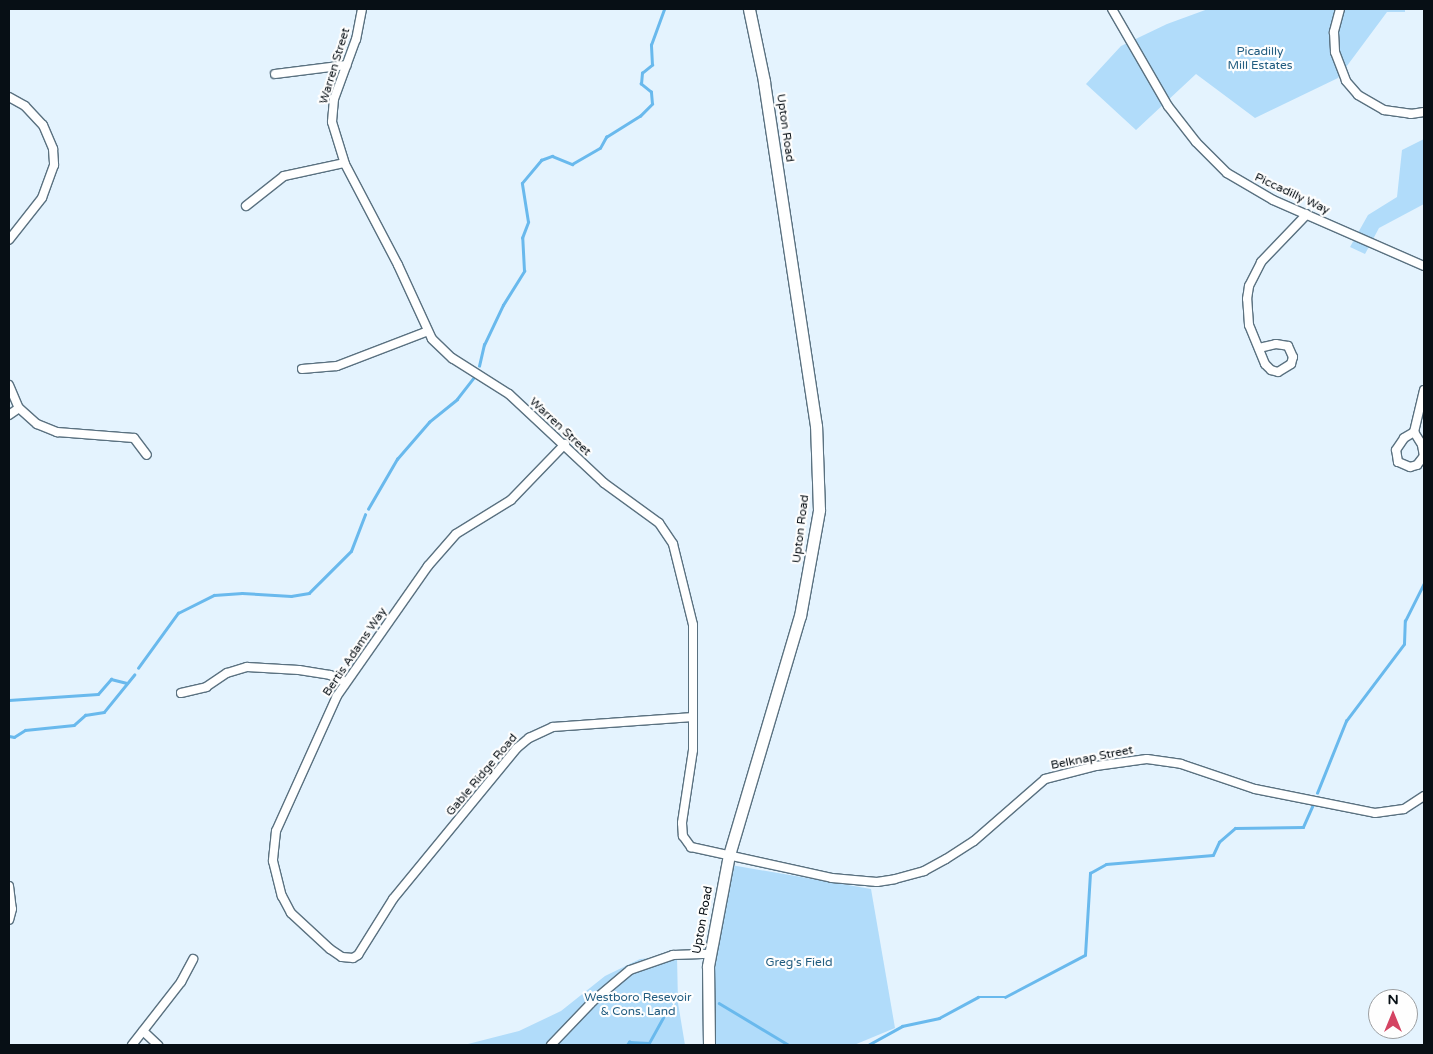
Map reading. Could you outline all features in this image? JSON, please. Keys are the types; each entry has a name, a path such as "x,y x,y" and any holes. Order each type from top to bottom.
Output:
{"main road":[{"name":"Upton Road","path":"708,1045 710,954 729,856 800,616 819,510 816,426 764,81 750,9"}],"street":[{"name":"Warren Street","path":"362,9 356,38 332,110 332,122 344,163 398,265 428,331 441,350 500,386 565,444 604,484 659,522 674,544 693,625 693,750 683,836 691,848 729,856"},
{"name":"Piccadilly Way","path":"1112,9 1168,106 1210,157 1251,189 1424,266"},
{"path":"1340,9 1334,32 1335,52 1346,81 1358,95 1384,110 1411,114 1424,112"},
{"path":"275,74 346,65"},
{"path":"9,97 25,106 43,125 53,149 54,165 42,198 9,240"},
{"path":"246,206 284,176 344,163"},
{"path":"1259,348 1276,344 1288,346 1292,351 1291,364 1278,372 1271,370 1259,348 1249,325 1249,286 1261,262 1307,214"},
{"path":"302,369 337,366 428,331"},
{"path":"9,385 19,408 37,424 56,432 134,438 147,455"},
{"path":"1414,432 1404,438 1396,450 1398,462 1410,468 1417,466 1424,456 1422,445 1414,432 1424,390"},
{"path":"9,415 19,408"},
{"name":"Bertis Adams Way","path":"351,958 330,949 291,912 282,896 273,861 276,831 282,813 328,713 346,682 428,566 456,534 511,500 565,444"},
{"path":"181,693 206,687 227,672 247,666 299,670 330,675 346,682"},
{"name":"Gable Ridge Road","path":"351,958 358,955 394,899 517,748 529,738 553,728 693,717"},
{"name":"Belknap Street","path":"729,856 856,881 877,882 910,876 936,866 974,841 1045,779 1096,766 1147,759 1181,764 1255,789 1375,813 1404,809 1424,796"},
{"path":"9,886 12,909 9,920"},
{"path":"551,1045 592,1001 630,970 673,955 710,954"},
{"path":"132,1045 181,982 193,959"},
{"path":"143,1031 158,1045"}],"green space":[{"name":"Picadilly Mill Estates","path":"1208,9 1405,9 1405,12 1387,12 1338,78 1255,118 1196,74 1136,130 1086,84 1121,46 1167,24"},
{"path":"1424,139 1424,204 1379,228 1365,254 1350,247 1368,215 1397,197 1402,150"},
{"name":"Greg's Field","path":"731,865 871,889 895,1028 854,1045 716,1045 713,991 718,939"},
{"name":"Westboro Resevoir & Cons. Land","path":"677,956 678,1003 685,1045 464,1045 519,1031 561,1011 605,976 640,959"}],"waterway":[{"path":"479,366 484,345 503,305 524,271 522,238 528,222 522,183 541,160 552,156 572,164 600,148 606,137 640,116 652,104 651,92 641,84 642,73 652,65 651,45 664,9"},
{"path":"368,509 397,459 429,422 457,399 474,377"},
{"path":"138,668 178,613 214,595 242,593 291,596 309,593 351,551 365,515"},
{"path":"1317,793 1346,721 1404,644 1405,621 1424,583"},
{"path":"9,736 14,737 25,730 74,725 85,715 104,712 134,675"},
{"path":"9,700 98,694 111,679 127,683"},
{"path":"868,1045 902,1026 939,1018 978,997 1005,997 1085,955 1090,873 1106,864 1213,855 1219,842 1235,828 1303,827 1313,805"},
{"path":"719,1003 789,1045"},
{"path":"627,1045 629,1042 649,1043 663,1018"}]}
